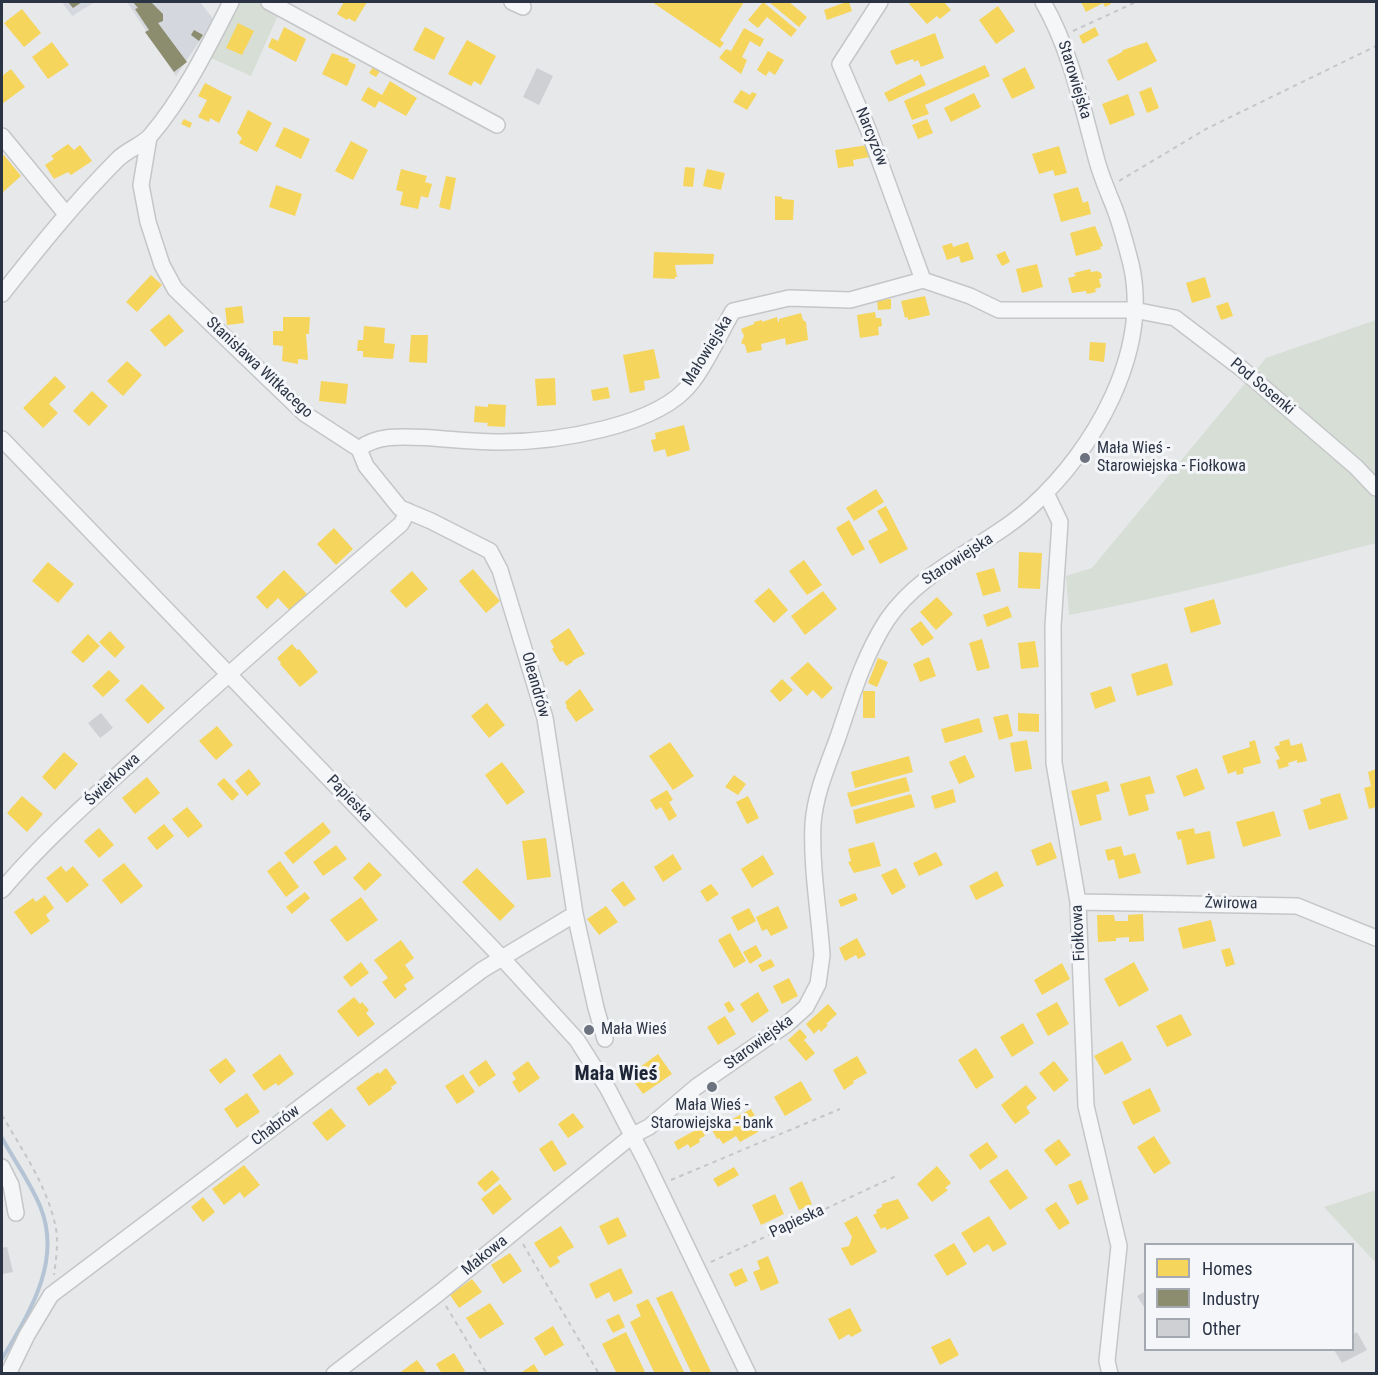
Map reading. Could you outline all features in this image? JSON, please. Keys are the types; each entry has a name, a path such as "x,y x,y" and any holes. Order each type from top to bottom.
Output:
{"street":[{"name":"Stanisława Witkacego","path":"2,294 66,214 120,157 149,138 167,114 202,57 231,2"},
{"path":"269,2 497,125"},
{"name":"Narcyzów","path":"880,2 840,64 876,149 923,280"},
{"name":"Starowiejska","path":"633,1135 649,1127 696,1086 787,1024 806,1007 818,984 822,955 813,845 815,812 819,793 858,676 869,651 888,620 908,595 925,579 1006,528 1061,479 1088,441 1114,391 1130,348 1134,310 1132,267 1098,165 1073,69 1061,37 1042,2"},
{"path":"2,136 66,214"},
{"name":"Stanisława Witkacego","path":"149,138 141,186 148,222 162,265 175,289 305,414 358,449 366,466 400,508 408,511"},
{"path":"923,280 970,296 999,309 1134,310"},
{"name":"Małowiejska","path":"358,449 368,441 402,437 502,442 563,437 627,423 671,403 692,383 733,311 789,298 850,300 923,280"},
{"name":"Pod Sosenki","path":"1134,310 1175,318 1242,369 1356,467 1377,488"},
{"name":"Papieska","path":"2,440 502,958 577,1041 608,1089 633,1135 748,1374"},
{"name":"Fiołkowa","path":"1046,493 1060,522 1053,626 1054,763 1078,902 1086,1106 1119,1246 1107,1361 1110,1374"},
{"path":"228,674 401,524 408,511"},
{"name":"Oleandrów","path":"408,511 490,551 500,570 545,718 575,914 605,1039"},
{"name":"Świerkowa","path":"2,890 22,866 97,794 228,674"},
{"name":"Żwirowa","path":"1078,902 1297,906 1377,938"},
{"path":"502,958 575,914"},
{"name":"Chabrów","path":"51,1295 482,970 502,958"},
{"name":"Makowa","path":"334,1374 439,1293 633,1135"},
{"path":"2,1167 10,1185 16,1213"},
{"path":"8,1374 27,1335 51,1295"}],"path":[{"path":"1061,37 1136,2"},
{"path":"1107,189 1206,129 1377,46"},
{"path":"658,1186 840,1109"},
{"path":"2,1115 41,1182 56,1225 57,1253 51,1295"},
{"name":"Papieska","path":"698,1269 896,1176"},
{"path":"515,1231 599,1374"},
{"path":"439,1293 487,1374"}],"shaded area":[{"path":"62,2 95,2 72,16"},
{"path":"127,2 200,2 214,20 176,76"},
{"path":"236,2 259,2 279,13 251,76 211,58"},
{"path":"1376,320 1376,543 1185,591 1069,615 1066,576 1092,568 1266,358"},
{"path":"1376,1190 1376,1263 1324,1207"}],"building: Homes":[{"path":"344,2 367,2 355,22 337,14"},
{"path":"652,2 744,2 720,40 724,43 720,48"},
{"path":"763,2 797,30 791,37 767,17 758,28 748,20"},
{"path":"769,2 789,2 807,17 799,27"},
{"path":"849,2 852,11 827,20 824,10"},
{"path":"912,2 944,2 951,10 940,19 937,16 927,24 909,4"},
{"path":"1081,2 1110,2 1111,4 1105,7 1103,3 1086,12"},
{"path":"998,6 1015,31 996,44 979,20"},
{"path":"22,9 41,33 24,47 4,23"},
{"path":"238,23 254,31 242,55 226,48"},
{"path":"284,27 306,39 296,62 268,47 272,38 278,41"},
{"path":"425,27 445,38 434,60 413,50"},
{"path":"1095,27 1099,35 1083,44 1079,36"},
{"path":"744,28 764,39 760,47 750,41 742,57 747,60 741,74 719,58 726,49 731,51"},
{"path":"935,33 944,58 921,67 918,60 914,62 913,59 896,65 890,51"},
{"path":"467,40 496,56 481,85 474,81 471,86 448,74"},
{"path":"52,42 69,65 48,79 32,57"},
{"path":"1147,42 1157,61 1118,81 1107,60 1123,50"},
{"path":"768,51 784,60 775,75 769,71 766,76 757,70"},
{"path":"332,53 349,59 348,61 356,65 347,86 322,74"},
{"path":"985,65 990,76 925,105 929,114 912,120 904,101"},
{"path":"373,67 380,71 376,77 369,73"},
{"path":"1025,67 1035,88 1012,99 1002,79"},
{"path":"11,69 25,87 2,104 2,76"},
{"path":"921,74 926,85 889,102 884,93"},
{"path":"390,81 417,98 406,116 379,101 375,108 361,100 368,87 382,95"},
{"path":"205,83 232,97 219,123 210,118 209,122 198,117 207,100 198,96"},
{"path":"1151,87 1159,108 1147,113 1139,92"},
{"path":"741,90 750,95 752,92 757,94 747,110 733,102"},
{"path":"974,93 981,107 951,122 944,108"},
{"path":"1128,94 1135,115 1110,125 1102,104"},
{"path":"248,110 272,123 257,152 239,143 242,138 237,133"},
{"path":"184,119 192,123 190,128 181,124"},
{"path":"927,119 933,133 918,139 912,125"},
{"path":"284,127 310,139 301,159 275,146"},
{"path":"351,141 368,150 353,180 335,171"},
{"path":"68,144 74,150 80,145 92,161 71,175 68,172 54,179 45,165 54,159 51,156"},
{"path":"868,145 870,157 853,160 854,166 838,168 835,150"},
{"path":"1059,146 1067,173 1055,176 1053,170 1039,174 1032,154"},
{"path":"4,155 21,176 2,193 2,157"},
{"path":"685,167 695,168 693,187 683,186"},
{"path":"401,169 427,176 425,182 432,184 428,198 421,196 418,209 400,205 403,192 396,190"},
{"path":"707,169 725,173 721,190 703,186"},
{"path":"446,176 456,178 450,210 439,207"},
{"path":"276,185 302,194 295,216 269,207"},
{"path":"1078,187 1083,203 1088,201 1091,214 1061,222 1053,194"},
{"path":"775,196 794,200 793,220 775,220"},
{"path":"1095,226 1103,246 1100,247 1101,249 1076,256 1070,233"},
{"path":"968,242 974,259 961,263 959,256 947,260 942,246 952,243 953,247"},
{"path":"1005,251 1010,262 1002,266 996,255"},
{"path":"654,252 714,254 713,264 675,265 677,277 675,279 653,278"},
{"path":"1037,264 1043,287 1022,293 1016,269"},
{"path":"1090,269 1091,272 1101,273 1102,278 1099,279 1101,287 1095,289 1096,292 1087,294 1086,291 1072,293 1068,278 1076,276 1074,273"},
{"path":"151,275 162,285 137,312 126,302"},
{"path":"1205,277 1211,297 1192,303 1186,283"},
{"path":"925,296 930,315 908,320 908,317 905,318 901,301"},
{"path":"891,299 891,309 878,310 877,300"},
{"path":"1228,302 1233,316 1221,320 1216,306"},
{"path":"242,306 244,323 227,325 225,308"},
{"path":"875,312 876,318 881,318 882,326 878,327 879,335 860,338 857,315"},
{"path":"801,313 806,322 808,340 786,345 785,338 761,344 762,350 747,353 745,345 741,343 744,336 741,329 754,322 777,317 779,322 779,319"},
{"path":"169,314 184,331 165,347 150,330"},
{"path":"283,317 310,317 309,334 306,334 308,360 298,359 298,364 282,361 283,346 273,345 273,331 283,331"},
{"path":"364,326 385,328 384,343 395,344 393,359 363,357 363,351 357,351 358,340 363,340"},
{"path":"411,335 428,335 427,363 409,362"},
{"path":"1090,342 1106,343 1104,362 1089,360"},
{"path":"654,349 660,378 644,381 645,390 630,393 623,355"},
{"path":"127,361 142,375 123,396 107,381"},
{"path":"55,376 66,387 49,404 58,413 43,428 23,408"},
{"path":"555,378 556,405 537,406 535,379"},
{"path":"321,381 348,384 346,404 319,401"},
{"path":"608,387 610,398 593,401 591,390"},
{"path":"92,391 108,406 89,426 73,411"},
{"path":"488,404 506,405 505,427 487,426 488,423 474,422 475,406 488,407"},
{"path":"684,425 690,450 667,457 665,449 654,452 651,440 656,439 655,433"},
{"path":"876,489 884,502 854,521 846,508"},
{"path":"886,506 908,549 880,564 868,541 888,530 877,511"},
{"path":"849,520 865,549 852,556 836,528"},
{"path":"334,528 353,549 336,565 317,544"},
{"path":"1019,552 1042,553 1040,589 1018,588"},
{"path":"804,560 822,585 807,595 789,571"},
{"path":"48,562 74,584 58,603 32,581"},
{"path":"994,568 1001,591 983,596 976,573"},
{"path":"473,569 500,601 486,613 459,581"},
{"path":"284,570 309,596 291,612 278,598 267,609 256,597"},
{"path":"412,571 428,589 406,608 390,591"},
{"path":"769,588 788,610 774,623 754,601"},
{"path":"823,591 837,609 805,635 791,616"},
{"path":"937,597 953,614 936,630 920,612"},
{"path":"1214,599 1221,624 1191,633 1184,608"},
{"path":"1008,606 1012,617 987,627 983,615"},
{"path":"921,621 934,638 922,646 910,629"},
{"path":"569,628 585,654 566,666 563,661 560,662 550,641"},
{"path":"110,631 125,647 115,658 99,642"},
{"path":"88,634 100,646 83,663 71,652"},
{"path":"982,639 990,668 977,671 969,643"},
{"path":"1035,641 1039,667 1021,669 1018,643"},
{"path":"292,644 318,672 300,687 277,658"},
{"path":"929,657 936,676 920,682 913,664"},
{"path":"878,658 888,662 877,687 868,683"},
{"path":"808,662 833,688 822,699 813,690 807,696 790,678"},
{"path":"1167,663 1173,685 1137,696 1131,674"},
{"path":"109,670 120,681 103,697 92,686"},
{"path":"782,679 793,690 780,702 770,691"},
{"path":"142,684 165,708 148,724 125,700"},
{"path":"1111,686 1116,701 1095,709 1090,693"},
{"path":"580,689 594,710 576,722 565,702"},
{"path":"863,691 875,691 875,718 863,718"},
{"path":"487,703 505,725 489,738 471,716"},
{"path":"1018,713 1039,714 1039,732 1018,731"},
{"path":"1008,714 1013,736 999,740 993,717"},
{"path":"979,718 983,732 945,743 941,729"},
{"path":"217,726 233,745 216,760 199,741"},
{"path":"1289,739 1291,746 1302,743 1307,761 1297,763 1297,760 1279,769 1276,760 1280,759 1274,747 1280,745 1279,742"},
{"path":"1027,740 1032,769 1015,772 1010,743"},
{"path":"1255,740 1261,763 1243,768 1244,773 1237,775 1236,771 1228,774 1222,756 1250,747 1249,742"},
{"path":"670,742 694,776 673,790 649,756"},
{"path":"64,752 78,764 55,790 42,777"},
{"path":"965,755 975,777 959,784 949,762"},
{"path":"909,756 913,772 855,788 851,772"},
{"path":"502,762 525,792 507,805 485,775"},
{"path":"1197,768 1205,789 1184,797 1176,776"},
{"path":"249,769 261,784 247,796 235,781"},
{"path":"1376,769 1376,807 1369,809 1364,788 1371,786 1368,772"},
{"path":"734,775 746,784 738,795 725,787"},
{"path":"1150,776 1155,793 1145,795 1149,810 1129,816 1120,784"},
{"path":"147,777 160,793 135,814 122,798"},
{"path":"906,777 910,791 851,807 847,793"},
{"path":"224,778 239,794 232,801 217,784"},
{"path":"1107,781 1110,791 1096,795 1102,820 1080,826 1071,791"},
{"path":"953,789 956,802 935,809 931,796"},
{"path":"667,790 673,800 669,802 677,816 669,821 661,807 656,810 650,800"},
{"path":"1340,793 1348,819 1309,830 1303,810 1321,804 1320,799"},
{"path":"911,794 915,807 856,824 853,810"},
{"path":"22,796 43,814 27,832 7,813"},
{"path":"748,796 759,818 747,824 736,802"},
{"path":"187,807 203,826 188,838 172,819"},
{"path":"1274,811 1281,836 1243,847 1236,822"},
{"path":"323,822 331,832 293,864 284,853"},
{"path":"164,824 174,836 157,850 147,838"},
{"path":"99,828 114,845 99,858 84,841"},
{"path":"1194,828 1195,834 1210,831 1215,858 1187,865 1181,839 1178,840 1176,832"},
{"path":"546,838 551,877 527,880 522,841"},
{"path":"874,842 881,866 854,873 848,862 851,861 848,849"},
{"path":"1051,842 1057,858 1037,866 1031,850"},
{"path":"336,845 347,859 323,876 313,862"},
{"path":"1121,846 1124,856 1135,853 1141,873 1119,879 1114,859 1108,861 1105,850"},
{"path":"936,852 943,865 919,876 913,863"},
{"path":"673,854 682,869 663,882 654,867"},
{"path":"763,855 774,874 752,888 741,869"},
{"path":"280,861 299,887 286,897 267,871"},
{"path":"369,862 382,875 365,891 353,878"},
{"path":"124,863 143,886 121,904 102,880"},
{"path":"61,866 66,872 73,866 89,885 67,903 46,878"},
{"path":"477,868 515,906 500,921 462,882"},
{"path":"896,868 906,887 892,895 881,875"},
{"path":"997,871 1004,886 976,900 969,886"},
{"path":"623,881 636,899 624,907 611,890"},
{"path":"711,884 719,894 707,902 700,891"},
{"path":"305,892 310,898 292,914 286,907"},
{"path":"855,893 858,900 841,907 838,900"},
{"path":"45,895 54,908 46,915 50,921 31,935 14,912 33,898 36,902"},
{"path":"361,897 378,920 347,942 330,920"},
{"path":"606,906 618,922 599,935 587,919"},
{"path":"778,906 788,928 771,936 767,929 762,931 756,917"},
{"path":"749,908 756,921 738,931 731,917"},
{"path":"1143,914 1144,941 1129,942 1129,937 1116,938 1116,941 1098,942 1097,915 1114,915 1115,921 1128,921 1128,915"},
{"path":"1211,920 1216,941 1183,949 1178,928"},
{"path":"730,933 746,961 734,968 718,940"},
{"path":"857,938 866,955 858,959 856,955 845,961 839,948"},
{"path":"401,940 414,958 405,965 414,978 404,985 407,989 395,999 382,982 388,978 374,960"},
{"path":"756,945 762,956 750,964 743,952"},
{"path":"1230,948 1235,964 1226,967 1221,950"},
{"path":"771,959 775,966 762,972 758,965"},
{"path":"361,962 369,973 351,987 343,977"},
{"path":"1134,962 1149,990 1119,1007 1104,979"},
{"path":"1062,963 1070,979 1042,995 1034,980"},
{"path":"789,978 798,996 782,1004 773,986"},
{"path":"758,992 769,1011 752,1023 740,1004"},
{"path":"354,997 369,1010 366,1013 375,1024 358,1037 337,1011"},
{"path":"729,1001 735,1010 729,1013 724,1004"},
{"path":"1057,1002 1069,1024 1048,1036 1036,1014"},
{"path":"828,1004 837,1014 821,1032 819,1029 814,1034 806,1024"},
{"path":"1181,1014 1192,1035 1167,1047 1156,1026"},
{"path":"725,1016 736,1034 718,1045 707,1027"},
{"path":"1023,1023 1034,1043 1012,1057 1000,1037"},
{"path":"800,1029 807,1037 804,1040 815,1053 806,1061 788,1040"},
{"path":"1122,1041 1132,1060 1105,1075 1094,1056"},
{"path":"976,1048 994,1077 976,1089 958,1060"},
{"path":"280,1054 294,1074 278,1086 276,1083 264,1091 252,1075"},
{"path":"658,1054 672,1074 643,1094 629,1075"},
{"path":"857,1056 867,1073 853,1081 854,1083 844,1090 833,1070"},
{"path":"226,1058 236,1071 220,1084 209,1070"},
{"path":"486,1060 496,1075 479,1087 469,1072"},
{"path":"528,1061 540,1078 519,1093 512,1082 516,1079 512,1073"},
{"path":"1054,1061 1069,1080 1054,1092 1039,1073"},
{"path":"386,1068 397,1083 369,1106 356,1088"},
{"path":"463,1074 475,1092 457,1104 445,1086"},
{"path":"801,1081 812,1100 785,1116 774,1097"},
{"path":"1026,1085 1037,1098 1026,1107 1030,1113 1015,1124 1001,1105"},
{"path":"1150,1088 1161,1111 1133,1125 1122,1102"},
{"path":"247,1093 260,1112 237,1128 224,1109"},
{"path":"331,1108 346,1126 327,1141 312,1123"},
{"path":"751,1109 759,1123 754,1125 758,1132 740,1142 736,1136 723,1144 719,1138 717,1139 712,1130"},
{"path":"573,1113 584,1127 568,1138 558,1124"},
{"path":"701,1127 705,1136 699,1139 700,1142 690,1148 688,1144 678,1150 674,1142"},
{"path":"1154,1136 1171,1163 1154,1174 1137,1147"},
{"path":"1059,1139 1071,1155 1056,1166 1044,1150"},
{"path":"552,1140 567,1164 554,1172 539,1149"},
{"path":"987,1142 998,1157 980,1170 969,1155"},
{"path":"244,1165 260,1185 244,1198 240,1192 224,1205 212,1189"},
{"path":"937,1166 951,1183 945,1188 948,1190 932,1202 917,1184"},
{"path":"734,1167 739,1175 718,1187 713,1179"},
{"path":"1007,1169 1028,1198 1010,1210 989,1181"},
{"path":"492,1170 500,1179 485,1192 477,1183"},
{"path":"1081,1180 1089,1199 1077,1205 1068,1185"},
{"path":"802,1181 812,1204 799,1210 789,1188"},
{"path":"500,1184 512,1199 493,1215 481,1199"},
{"path":"775,1194 784,1214 761,1225 752,1205"},
{"path":"203,1197 215,1212 203,1222 191,1207"},
{"path":"898,1199 909,1218 887,1230 885,1227 881,1229 873,1215 882,1207 882,1204"},
{"path":"1056,1202 1070,1223 1059,1230 1045,1209"},
{"path":"857,1216 877,1252 851,1266 841,1248 849,1246 852,1237 844,1223"},
{"path":"989,1216 1007,1244 993,1252 988,1244 974,1253 961,1233"},
{"path":"618,1217 627,1236 608,1245 599,1226"},
{"path":"561,1226 574,1247 557,1257 560,1262 550,1268 534,1243"},
{"path":"954,1243 967,1264 947,1276 934,1255"},
{"path":"510,1253 522,1271 503,1284 491,1265"},
{"path":"768,1256 779,1283 761,1291 753,1272 760,1269 757,1261"},
{"path":"621,1268 633,1293 614,1302 609,1292 596,1299 589,1284"},
{"path":"742,1268 748,1281 735,1287 729,1274"},
{"path":"472,1279 482,1292 459,1308 450,1295"},
{"path":"672,1291 712,1374 692,1374 656,1298"},
{"path":"648,1299 685,1374 655,1374 630,1322 641,1316 636,1305"},
{"path":"490,1303 504,1324 480,1339 466,1318"},
{"path":"850,1308 862,1331 851,1337 849,1334 839,1340 828,1319"},
{"path":"619,1314 625,1327 613,1333 606,1320"},
{"path":"553,1326 564,1345 545,1356 534,1338"},
{"path":"626,1332 646,1374 617,1374 602,1344"},
{"path":"950,1338 959,1355 940,1365 931,1347"},
{"path":"454,1353 465,1371 460,1374 442,1374 436,1364"},
{"path":"417,1360 427,1374 398,1374"},
{"path":"534,1364 540,1374 519,1374"}],"building: Industry":[{"path":"68,2 82,2 73,8"},
{"path":"133,2 151,2 163,14 163,21 158,23 187,62 174,72 145,32 149,30"},
{"path":"194,30 203,35 199,41 191,35"}],"building: Other":[{"path":"537,68 553,76 539,105 523,97"},
{"path":"101,713 113,728 100,738 88,723"},
{"path":"7,1247 13,1272 2,1274 2,1248"},
{"path":"1144,1292 1144,1307 1137,1296"},
{"path":"1357,1332 1367,1350 1342,1363 1335,1351 1354,1351 1354,1334"}],"waterway":[{"path":"2,1138 40,1206 46,1226 48,1247 40,1286 23,1323 2,1359"}],"place":[{"name":"Mała Wieś - Starowiejska - Fiołkowa","path":"1085,458"},
{"name":"Mała Wieś","path":"589,1030"},
{"name":"Mała Wieś - Starowiejska - bank","path":"712,1087"}],"district":[{"name":"Mała Wieś","path":"616,1075"}]}
